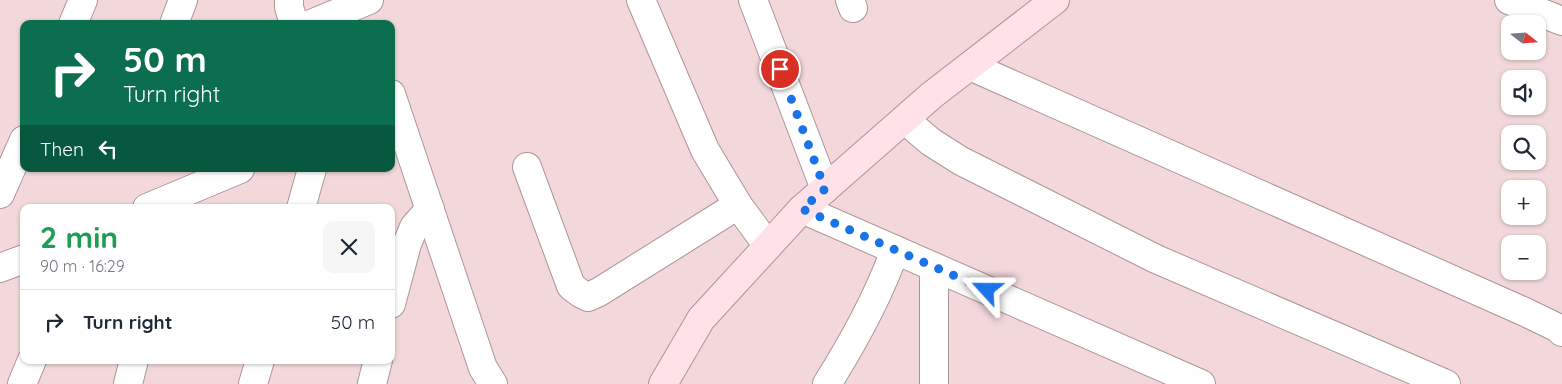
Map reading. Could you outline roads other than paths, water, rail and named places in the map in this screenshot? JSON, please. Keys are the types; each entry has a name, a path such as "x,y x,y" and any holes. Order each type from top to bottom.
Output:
{"main road":[{"path":"663,384 700,319 802,209 932,95 1055,0"}],"street":[{"path":"75,20 83,0"},
{"path":"176,20 183,0"},
{"path":"289,0 306,20"},
{"path":"317,20 369,0"},
{"path":"641,0 705,150 738,206 768,246"},
{"path":"753,0 825,189"},
{"path":"1509,0 1562,21"},
{"path":"970,66 1525,312 1558,328 1562,332"},
{"path":"395,106 484,368 486,380"},
{"path":"905,120 931,142 961,161 1156,259 1446,384"},
{"path":"0,194 16,156"},
{"path":"527,167 571,286 588,297 738,206"},
{"path":"157,204 233,172"},
{"path":"302,204 311,172"},
{"path":"395,289 407,244 414,227 430,209"},
{"path":"802,209 1201,384"},
{"path":"827,384 874,302 886,276 894,250"},
{"path":"0,268 20,260"},
{"path":"934,267 938,382"},
{"path":"22,384 30,364"},
{"path":"128,384 133,364"},
{"path":"253,384 259,364"},
{"path":"372,384 377,364"}]}
